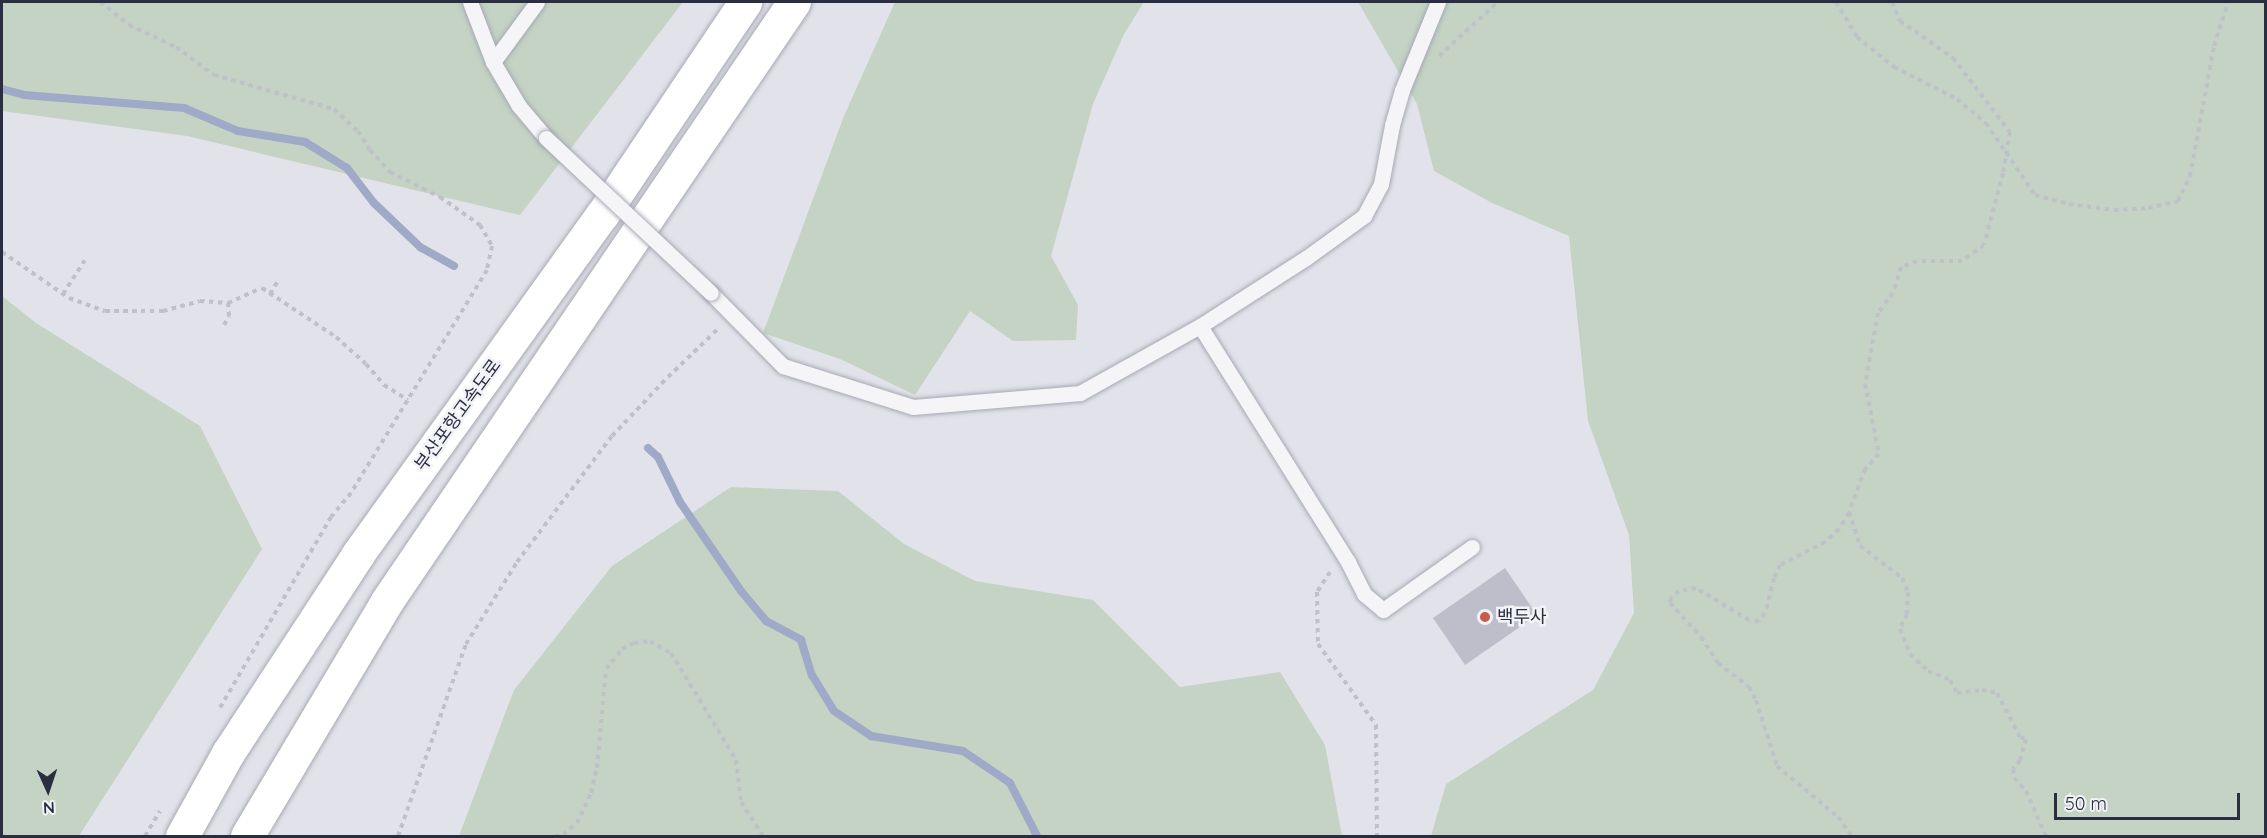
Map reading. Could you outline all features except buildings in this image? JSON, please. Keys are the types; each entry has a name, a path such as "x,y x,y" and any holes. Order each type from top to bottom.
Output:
{"highway":[{"name":"부산포항고속도로","path":"182,837 228,753 358,554 602,214 745,2"},
{"path":"247,837 387,601 794,2"}],"lane":[{"path":"470,2 493,62 519,106 546,138 711,293 783,366 913,407 1080,393 1200,326 1306,258 1364,216 1381,184 1392,124 1402,90 1438,2"},
{"path":"493,62 537,2"},
{"path":"1200,326 1343,554 1364,594 1383,610 1472,548"}],"path":[{"path":"100,2 129,25 176,47 214,75 334,109 357,131 390,172 440,198 480,225 492,246 488,270 351,493 331,518 217,713"},
{"path":"1434,61 1498,2"},
{"path":"1836,2 1857,37 1894,67 1957,99 1986,123 2035,195 2069,204 2115,210 2148,208 2178,201 2190,176 2214,46 2228,2"},
{"path":"1852,837 1838,817 1778,766 1769,746 1756,700 1749,687 1718,663 1701,637 1670,603 1671,598 1679,591 1696,588 1749,620 1759,621 1765,613 1774,578 1780,565 1826,542 1839,529 1849,512 1865,469 1879,454 1865,384 1878,313 1893,293 1901,267 1917,261 1962,261 1984,245 2007,155 2010,132 1953,58 1900,21 1892,2"},
{"path":"2,252 63,294 105,311 163,311 200,301 228,303 262,288 336,337 366,364 384,385 408,400"},
{"path":"63,294 85,260"},
{"path":"270,294 279,279"},
{"path":"224,325 229,316 228,303"},
{"path":"398,837 465,644 517,562 612,436 668,377 733,316"},
{"path":"1849,512 1860,546 1902,578 1908,592 1907,614 1900,629 1910,654 1928,671 1950,680 1957,693 1982,690 1997,693 2020,737 2026,739 2020,760 2013,769 2014,778 2026,791 2046,837"},
{"path":"1343,554 1317,592 1318,644 1376,725 1377,837"},
{"path":"555,837 563,835 577,823 591,793 597,768 606,669 622,649 634,643 650,641 671,653 736,760 741,802 763,837"},
{"path":"145,837 163,806"}],"green space":[{"path":"2,2 683,2 520,215 187,136 2,111"},
{"path":"895,2 1144,2 1124,34 1093,104 1051,256 1078,305 1076,340 1013,341 970,311 915,395 840,359 763,333 844,116"},
{"path":"1358,2 2265,2 2265,836 1431,836 1446,784 1593,690 1634,613 1629,535 1588,421 1569,236 1492,203 1434,171 1417,104"},
{"path":"2,296 36,323 200,426 262,549 79,836 2,836"},
{"path":"731,487 838,491 904,544 975,581 1093,600 1180,687 1280,672 1325,745 1342,836 459,836 514,690 612,566"}],"waterway":[{"path":"2,89 24,95 184,108 238,131 305,142 347,168 374,203 420,247 454,266"},
{"path":"648,448 658,457 680,502 741,591 766,621 801,640 812,675 834,711 871,736 963,751 1010,783 1037,836"}],"place":[{"name":"백두사","path":"1485,617"}]}
